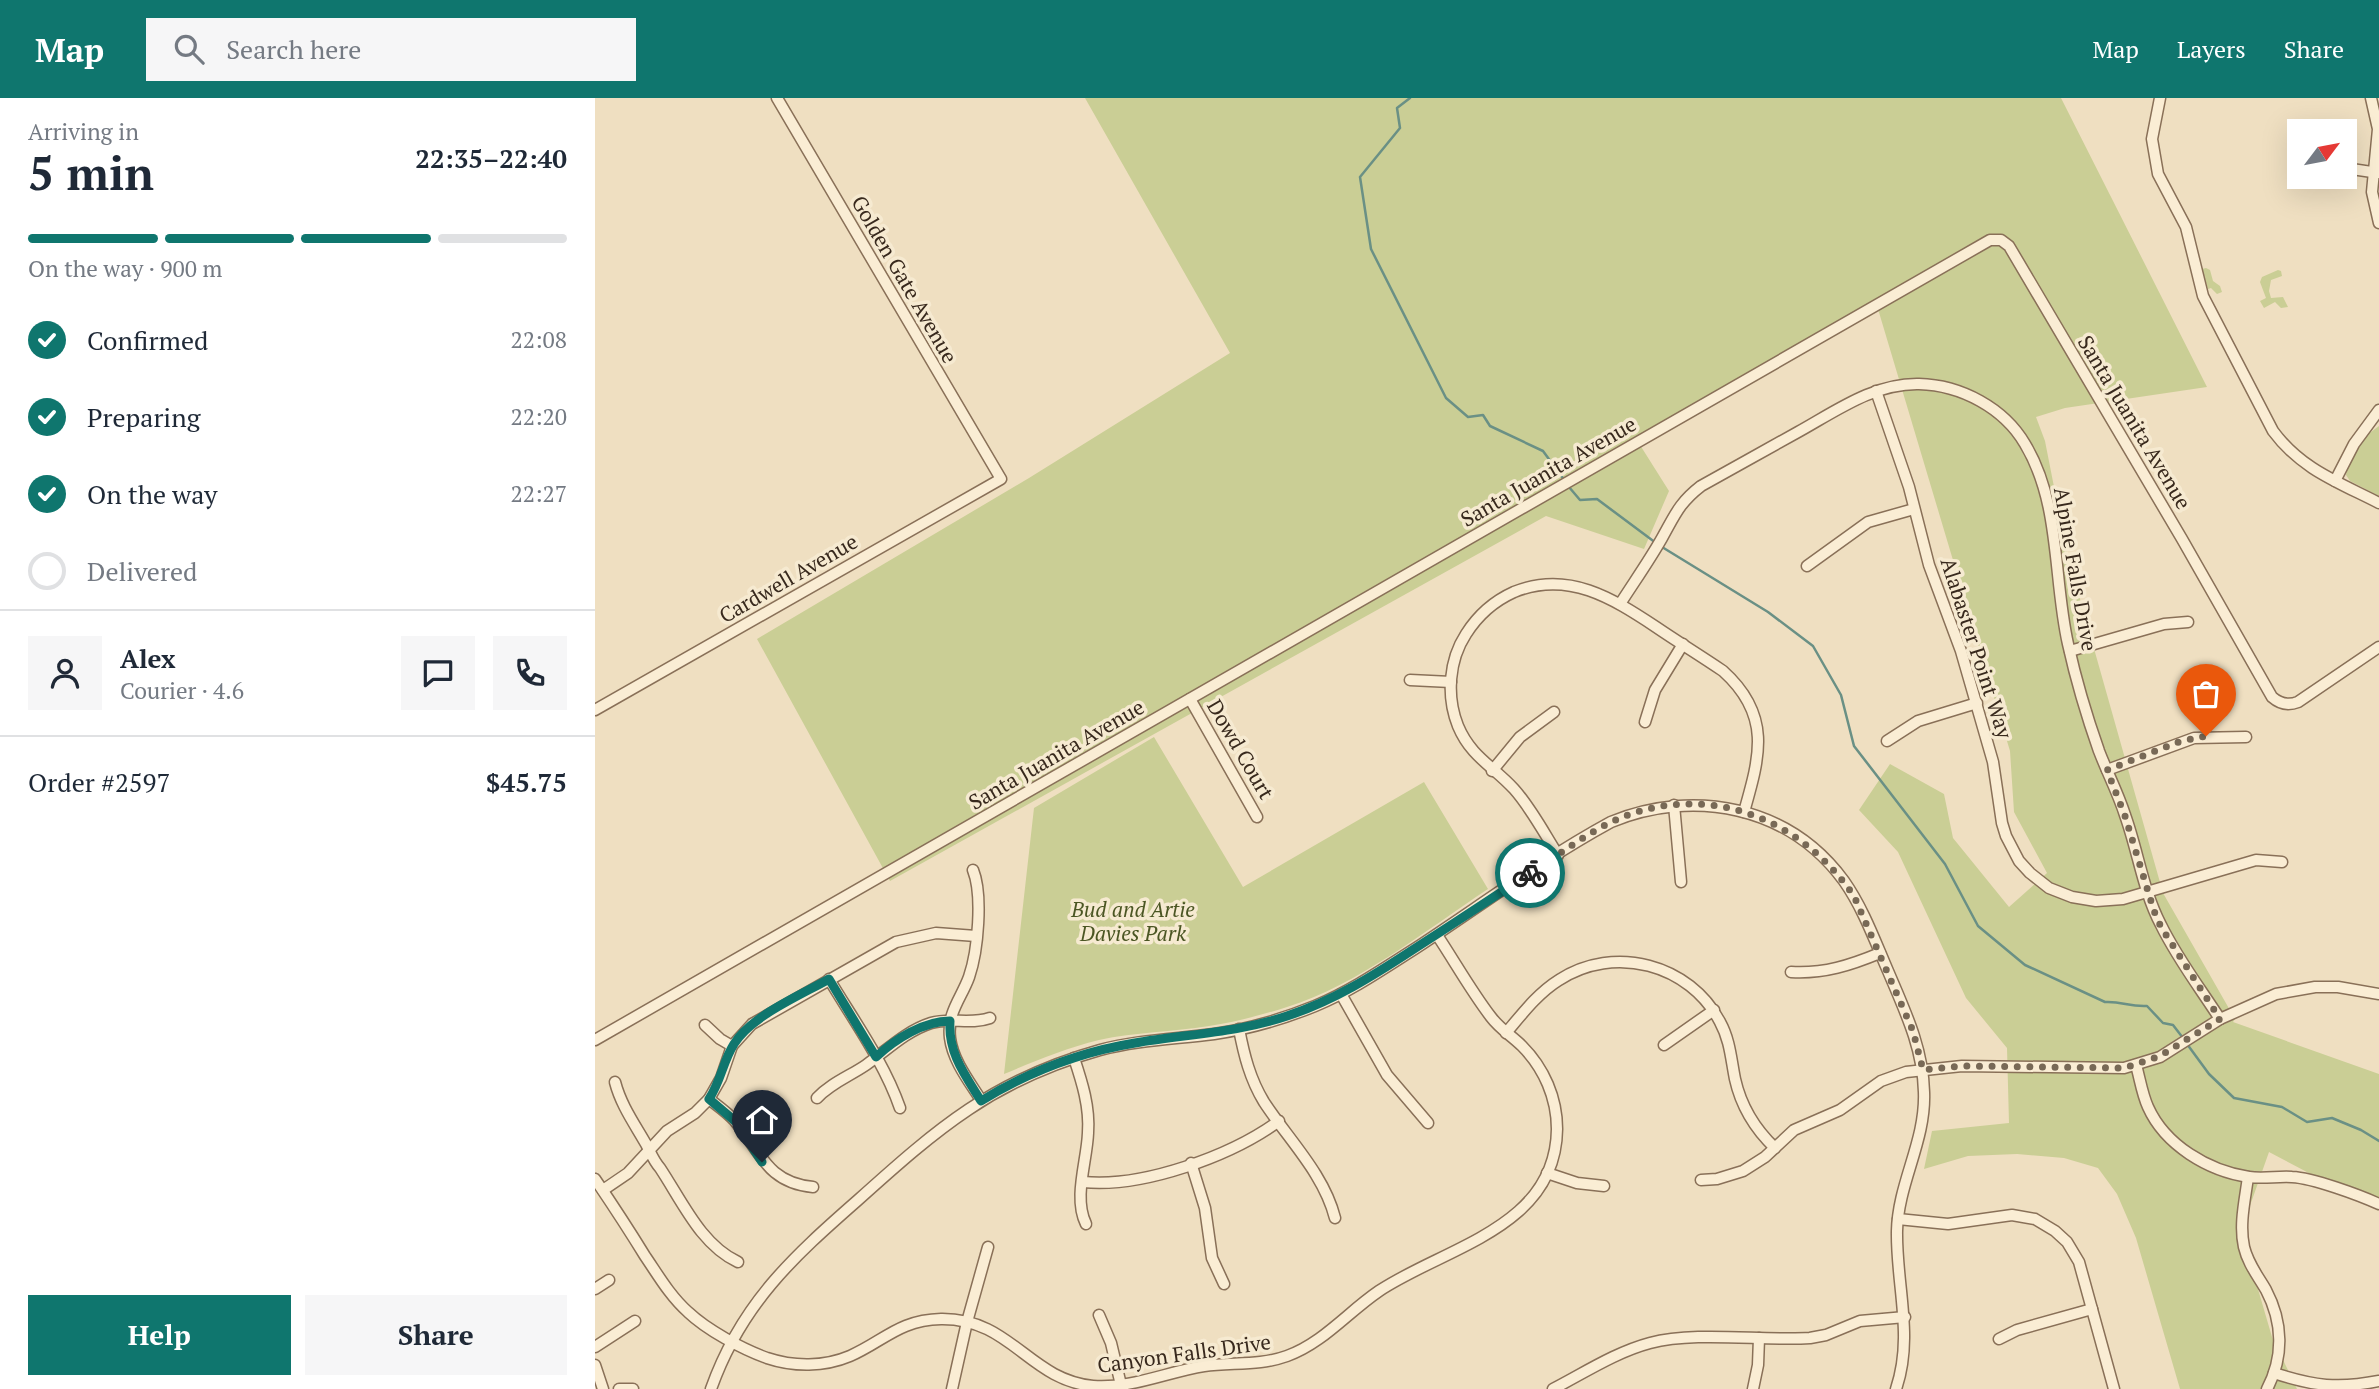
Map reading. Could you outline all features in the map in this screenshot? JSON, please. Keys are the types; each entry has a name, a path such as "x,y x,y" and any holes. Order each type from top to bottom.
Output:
{"street":[{"name":"Golden Gate Avenue","path":"777,98 1000,479"},
{"path":"2160,98 2152,139 2158,174 2186,226 2203,296 2273,431 2287,449 2305,465 2379,503"},
{"path":"2371,98 2378,129 2372,192 2379,223"},
{"path":"2357,170 2376,172"},
{"name":"Santa Juanita Avenue","path":"595,1040 1990,240 2001,240 2009,246 2272,697 2281,704 2292,704 2379,647"},
{"name":"Alpine Falls Drive","path":"1621,604 1663,537 1672,516 1690,495 1701,486 1876,391 1920,384 1950,388 1990,407 2019,435 2033,459 2054,535 2064,626 2070,651 2107,770 2161,927 2220,1019"},
{"name":"Alabaster Point Way","path":"1876,391 1904,470 1929,565 1977,702 1993,762 2006,836 2029,873 2049,888 2082,900 2111,901 2256,860 2282,862"},
{"path":"2335,481 2354,444 2379,410"},
{"name":"Cardwell Avenue","path":"595,710 1000,479"},
{"path":"1807,566 1868,522 1914,509"},
{"path":"1558,855 1520,797 1476,755 1463,737 1453,710 1451,682 1457,652 1471,627 1485,611 1509,594 1537,585 1558,584 1585,588 1621,604 1733,680 1754,713 1757,726 1759,752 1744,812"},
{"path":"2070,651 2164,624 2188,622"},
{"path":"1645,722 1655,690 1683,644"},
{"path":"1410,680 1451,682"},
{"name":"Dowd Court","path":"1190,699 1258,817"},
{"path":"1887,741 1918,721 1977,702"},
{"path":"1492,771 1520,737 1554,712"},
{"path":"2107,770 2194,737 2246,737"},
{"path":"1674,805 1681,882"},
{"path":"711,1389 732,1340 767,1288 799,1252 926,1139 981,1101 1017,1081 1075,1058 1135,1043 1239,1029 1288,1016 1341,994 1611,822 1642,811 1674,805 1711,805 1744,812 1789,831 1830,864 1854,896 1913,1031 1923,1070 1925,1095 1922,1128 1901,1199 1898,1219 1897,1251 1905,1317 1903,1362 1896,1389"},
{"path":"973,870 979,892 976,936 969,976 955,1001 950,1021 950,1038 953,1052 981,1101"},
{"path":"603,1190 628,1173 667,1131 695,1113 709,1099 721,1078 732,1046 752,1024 907,938 936,933 976,936"},
{"name":"Canyon Falls Drive","path":"595,1179 678,1303 699,1321 769,1358 793,1364 834,1361 915,1322 939,1319 967,1322 1005,1338 1041,1368 1091,1386 1121,1385 1200,1367 1269,1362 1296,1353 1386,1287 1511,1219 1532,1198 1547,1173 1556,1139 1554,1103 1549,1086 1534,1060 1489,1014 1437,935"},
{"path":"1791,972 1818,972 1841,968 1880,953"},
{"path":"1506,1033 1552,984 1578,970 1601,963 1636,963 1670,973 1690,986 1713,1010 1729,1042 1735,1078 1743,1103 1755,1125 1775,1147"},
{"path":"829,979 889,1077 900,1108"},
{"path":"1701,1180 1717,1179 1743,1171 1765,1157 1794,1130 1840,1110 1881,1081 1906,1072 1962,1066 2106,1069 2136,1065 2160,1056 2220,1019 2258,1000 2295,990 2338,987 2379,994"},
{"path":"1341,994 1387,1075 1428,1123"},
{"path":"1664,1045 1713,1010"},
{"path":"817,1098 888,1046 927,1024 950,1021 968,1023 990,1018"},
{"path":"705,1025 720,1040 732,1046"},
{"path":"1239,1029 1250,1074 1264,1102 1324,1191 1335,1218"},
{"path":"1075,1058 1088,1117 1081,1213 1086,1224"},
{"path":"2136,1065 2148,1107 2170,1138 2189,1153 2211,1165 2248,1177 2294,1177 2379,1204"},
{"path":"615,1082 621,1103 649,1152 707,1239 719,1251 738,1262"},
{"path":"709,1099 736,1122 762,1162 773,1172 791,1182 813,1187"},
{"path":"1083,1182 1129,1182 1191,1163 1237,1147 1279,1121"},
{"path":"1191,1163 1205,1208 1212,1258 1224,1284"},
{"path":"1547,1173 1577,1183 1604,1186"},
{"path":"2248,1177 2242,1234 2249,1262 2276,1315 2280,1344 2274,1373 2267,1389"},
{"path":"1898,1219 1948,1224 2012,1214 2042,1223 2061,1236 2075,1255 2114,1389"},
{"path":"952,1389 988,1247"},
{"path":"595,1289 609,1280"},
{"path":"1999,1339 2017,1330 2092,1309"},
{"path":"1099,1315 1111,1343 1121,1385"},
{"path":"1553,1389 1622,1353 1652,1343 1683,1339 1810,1338 1826,1335 1860,1321 1905,1317"},
{"path":"595,1347 635,1321"},
{"path":"1753,1389 1758,1365 1759,1338"},
{"path":"595,1365 603,1389"},
{"path":"2274,1373 2321,1387 2348,1387 2379,1381"},
{"path":"619,1389 633,1389"}],"green space":[{"path":"1085,98 2061,98 2207,387 2065,408 2036,417 2045,441 2067,553 2163,893 2235,1019 2233,1022 2379,1074 2379,1210 2269,1152 2241,1231 2272,1337 2297,1389 2180,1389 2136,1238 2117,1194 2098,1168 2064,1158 2017,1154 1968,1156 1924,1169 1932,1131 2009,1123 2007,1048 1966,998 1898,852 1859,810 1890,764 1944,794 1953,838 2009,907 2047,873 2014,812 2010,751 1875,299 1640,445 1669,491 1644,549 1546,516 890,881 757,639 1029,478 1230,353"},
{"path":"2202,269 2210,270 2213,281 2220,286 2222,292 2217,294 2211,288 2208,289"},
{"path":"2278,270 2282,276 2271,280 2269,291 2271,298 2283,297 2288,307 2281,308 2275,302 2264,308 2260,301 2266,298 2260,282 2262,277"},
{"path":"2379,426 2379,496 2350,481 2346,475 2363,438"},
{"name":"Bud and Artie Davies Park","path":"1154,737 1243,887 1424,782 1488,889 1391,955 1340,985 1313,997 1278,1010 1229,1022 1099,1040 1004,1074 1034,808"}],"waterway":[{"path":"1410,98 1397,108 1400,128 1360,177 1371,249 1446,398 1468,417 1483,415 1490,426 1543,451 1565,481"},
{"path":"1569,487 1580,500 1597,499 1656,543"},
{"path":"1662,547 1768,612 1813,646 1841,695 1854,746 1945,864 1978,926 2025,965 2105,1002 2147,1006 2163,1023 2173,1025 2183,1038"},
{"path":"2187,1044 2209,1074 2234,1098 2282,1107 2307,1122 2332,1118 2379,1141"}],"way so far":[{"path":"1530,873 1611,822 1642,811 1691,804 1744,812 1789,831 1816,851 1843,880 1860,908 1913,1031 1923,1070 1962,1066 2124,1068 2160,1056 2220,1019 2161,927 2107,770 2181,741 2206,736"}],"route":[{"path":"762,1162 736,1122 709,1099 718,1086 732,1046 741,1034 758,1020 829,979 876,1057 888,1046 927,1024 950,1021 953,1052 981,1101 1045,1068 1104,1049 1239,1029 1316,1006 1372,976 1530,873"}]}
